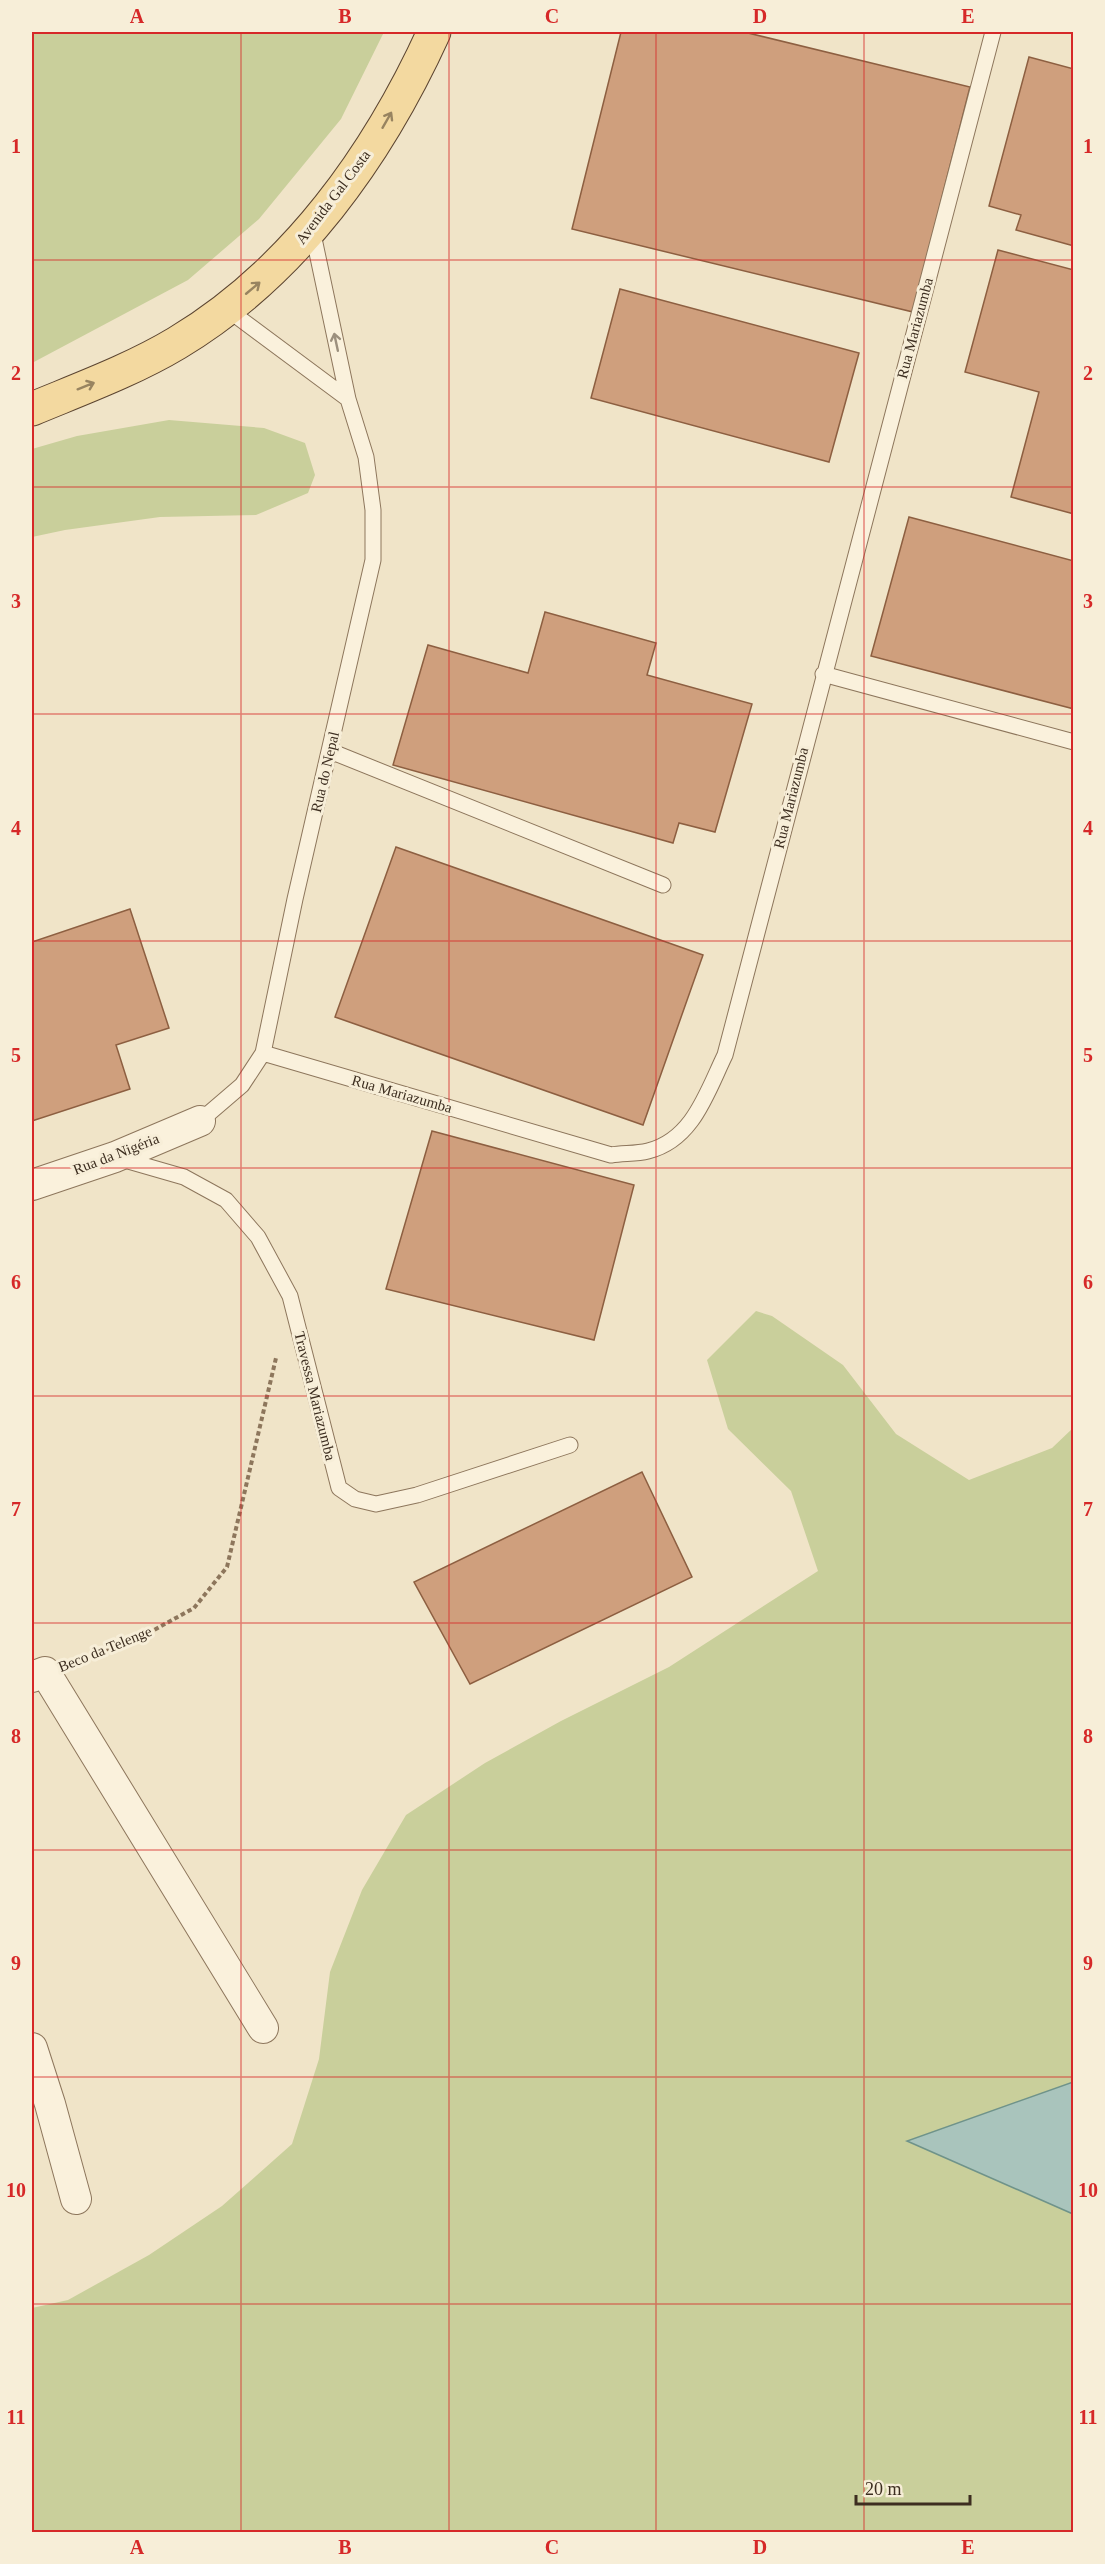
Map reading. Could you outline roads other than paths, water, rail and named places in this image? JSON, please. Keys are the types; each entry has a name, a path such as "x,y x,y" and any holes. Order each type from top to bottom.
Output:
{"main road":[{"name":"Avenida Gal Costa","path":"32,408 95,382 176,344 227,309 273,271 312,229 351,178 385,124 435,32"}],"street":[{"name":"Rua da Nigéria","path":"32,1185 115,1157 200,1121"},
{"path":"38,1675 262,2028"},
{"path":"32,2048 76,2199"}],"lane":[{"name":"Rua Mariazumba","path":"263,1053 610,1155 649,1150 677,1137 696,1117 724,1055 993,32"},
{"name":"Rua do Nepal","path":"200,1121 242,1085 263,1053 295,899 373,560 373,510 366,456 348,399 312,229"},
{"path":"227,309 348,399"},
{"path":"823,674 1074,742"},
{"path":"330,751 663,885"},
{"name":"Travessa Mariazumba","path":"115,1157 184,1177 226,1200 258,1237 290,1296 339,1488 355,1499 376,1504 417,1495 570,1445"}],"water":[{"path":"1073,2082 1073,2214 907,2141"}]}
